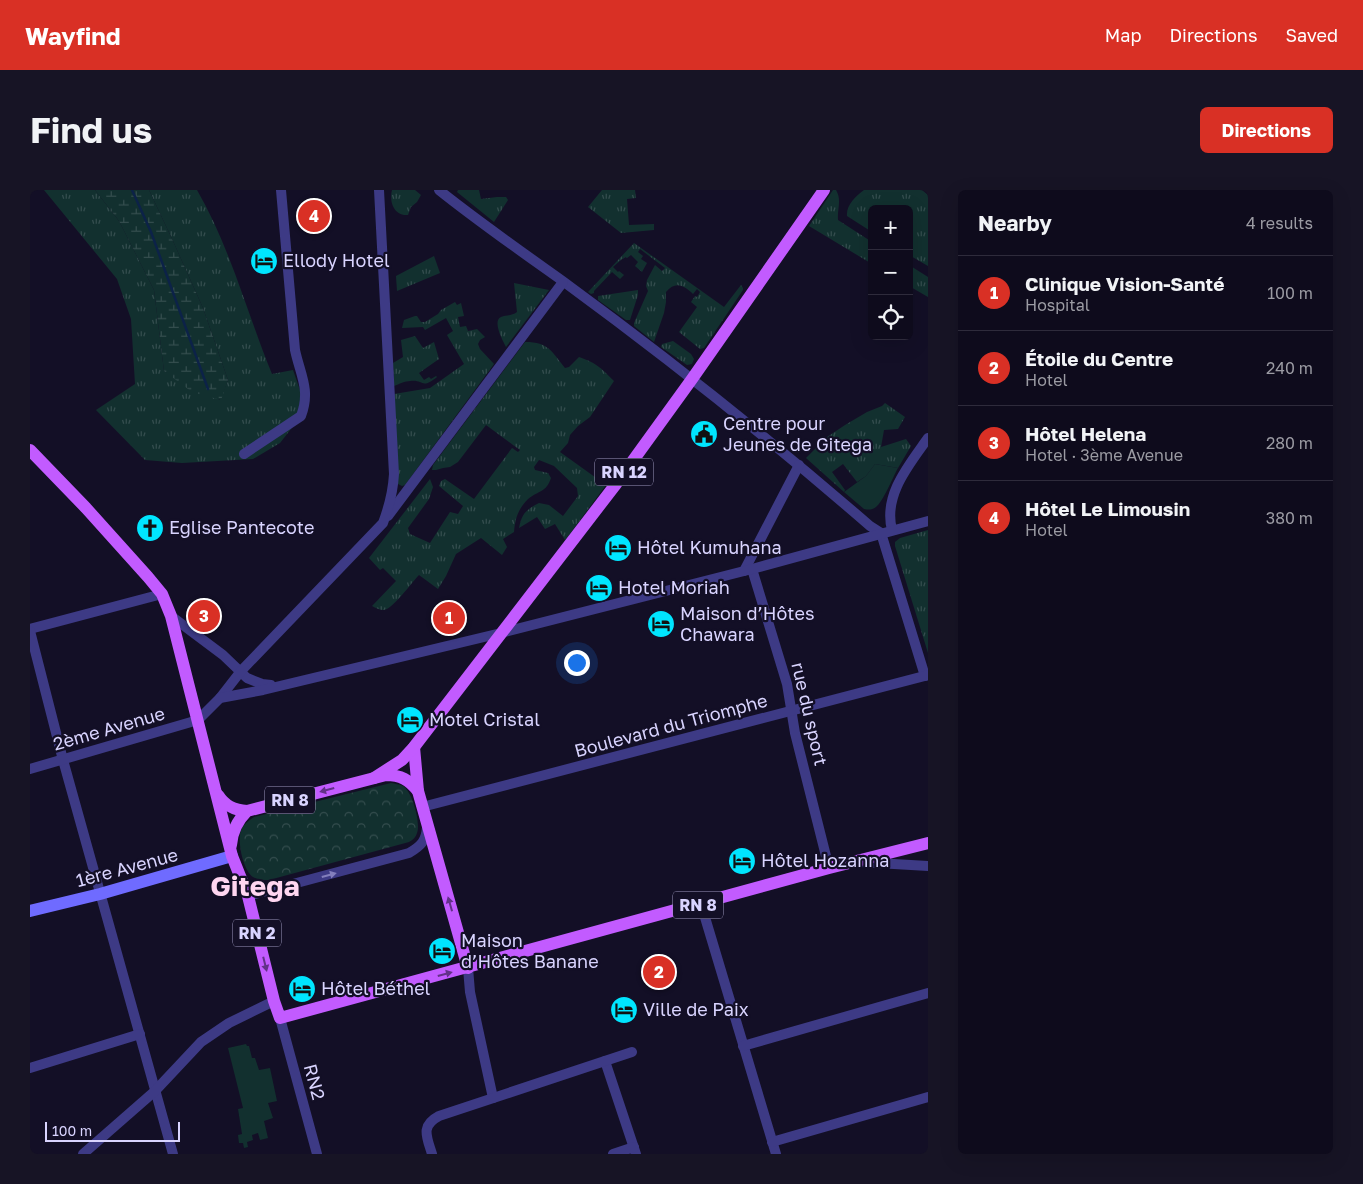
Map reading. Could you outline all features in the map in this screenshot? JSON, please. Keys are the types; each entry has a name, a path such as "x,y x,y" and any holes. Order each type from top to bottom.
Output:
{"main road":[{"name":"RN 12","path":"414,747 616,484 824,190"},
{"name":"RN 2","path":"30,450 86,508 162,594 171,616 232,853 248,896 280,1018"},
{"name":"RN 8","path":"374,778 402,760 414,747"},
{"path":"414,747 418,791 468,968"},
{"name":"RN 8","path":"216,788 219,797 230,808 247,811 386,774 405,779 418,791"},
{"name":"RN 8","path":"232,853 234,830 247,811"},
{"name":"RN 8","path":"280,1018 829,868 928,843"},
{"name":"1ère Avenue","path":"30,911 100,894 232,853"}],"street":[{"path":"244,454 300,416 305,397 302,372 295,350 280,190"},
{"path":"379,190 394,474 390,500 383,523"},
{"path":"439,190 473,218 563,282 692,379 799,465 870,526 881,533 927,675"},
{"path":"198,720 220,698 241,671 383,523 563,282"},
{"path":"892,530 890,508 896,488 903,474 928,438"},
{"path":"748,570 799,465"},
{"path":"220,698 501,633 748,570 928,521"},
{"name":"rue du sport","path":"748,570 787,684 795,733 829,868"},
{"path":"162,594 30,630 100,894 173,1154"},
{"path":"171,616 223,656 247,678 273,686 286,684"},
{"name":"Boulevard du Triomphe","path":"422,807 927,675"},
{"name":"2ème Avenue","path":"30,769 198,720"},
{"path":"248,896 409,853 417,849 422,843 426,835 427,824"},
{"path":"854,862 928,866"},
{"path":"701,904 776,1154"},
{"path":"468,968 470,992 493,1098"},
{"path":"743,1046 928,992"},
{"path":"84,1154 155,1091 201,1042 229,1023 274,1001"},
{"name":"RN2","path":"280,1018 317,1154"},
{"path":"30,1068 140,1034"},
{"path":"432,1154 426,1130 433,1119 632,1052"},
{"path":"605,1061 635,1150 613,1154"},
{"path":"772,1142 928,1097"}],"green space":[{"path":"44,190 95,190 119,221 154,290 164,371 220,400 228,380 203,308 149,190 197,190 229,257 272,374 293,370 301,393 298,420 280,443 253,459 182,463 145,460 96,410 135,384 131,319 117,279"},
{"path":"95,190 149,190 203,308 228,380 221,400 192,392 164,371 154,290 119,221"},
{"path":"392,190 415,190 421,195 411,207 408,215 403,215 396,211 391,199"},
{"path":"458,190 479,190 481,199 506,197 508,200 494,222 457,192"},
{"path":"602,190 635,190 636,198 627,199 629,225 654,224 654,230 621,233 588,207"},
{"path":"833,190 836,190 839,197 838,220 868,239 868,262 809,226"},
{"path":"864,190 922,190 928,195 928,266 913,257 913,205 868,205 868,229 847,216 848,208"},
{"path":"634,243 724,307 741,285 743,288 704,348 700,349 679,332 697,307 691,302 700,292 697,289 693,294 686,288 676,285 666,292 664,313 654,342 634,326 648,291 646,286 647,280 655,265 662,271 665,268 640,249 638,252 643,256 641,259 647,263 642,272 635,266 638,262 631,255 627,258 625,257 613,267 624,275 620,279 612,272 594,293 588,292"},
{"path":"434,256 440,273 397,291 396,276"},
{"path":"913,268 928,277 928,297 913,288"},
{"path":"514,283 549,290 506,347 499,331 498,323 501,317 517,312"},
{"path":"638,290 630,320 626,320 598,300 598,296"},
{"path":"455,302 457,305 461,303 464,316 458,317 460,327 466,326 468,331 477,329 485,337 478,344 480,349 494,364 405,485 402,486 398,484 394,394 430,388 464,364 447,335 453,331 446,318 425,330 423,327 402,328 404,320 417,316 421,322 425,322"},
{"path":"415,336 423,348 434,342 439,359 419,373 424,380 429,377 431,379 437,377 428,383 408,381 394,386 393,363 403,357 401,340"},
{"path":"673,341 691,354 694,359 692,364 687,365 661,347 662,344"},
{"path":"525,342 533,342 545,346 565,368 569,367 579,357 585,359 598,366 614,381 590,417 570,435 568,443 560,452 606,485 565,540 555,524 545,529 537,517 519,528 525,512 539,503 549,505 563,516 578,496 577,488 554,466 539,460 534,467 535,470 548,473 551,478 544,489 528,499 519,510 514,532 503,539 507,547 502,555 481,538 456,554 438,589 419,575 388,608 381,610 372,606 396,581 383,568 380,570 369,558 430,479 433,487 429,499 408,528 410,534 430,543 450,512 458,514 463,506 439,486 441,481 445,479 474,499 512,448 518,452 520,450 486,425 458,462 450,467 432,470 433,465"},
{"path":"885,403 905,417 898,429 884,430 881,447 906,439 911,446 898,468 875,464 866,476 857,482 843,464 832,472 845,490 844,492 806,458 827,437"},
{"path":"875,464 898,468 879,504 869,510 864,509 844,492 866,476"},
{"path":"928,530 928,653 895,542 900,538"},
{"path":"391,783 402,785 406,789 415,808 418,828 416,836 409,842 269,880 257,879 249,873 240,846 240,833 246,823 254,817"},
{"path":"246,1044 249,1046 252,1058 255,1058 259,1070 270,1068 277,1101 268,1103 273,1118 264,1121 268,1138 260,1140 258,1133 252,1135 253,1140 247,1142 248,1147 244,1148 243,1143 239,1143 238,1135 242,1134 238,1109 243,1108 228,1048"}],"waterway":[{"path":"132,190 151,232 208,389"}],"place":[{"name":"Hôtel Le Limousin","path":"314,216"},
{"name":"Ellody Hotel","path":"264,261"},
{"name":"Centre pour Jeunes de Gitega","path":"704,434"},
{"name":"Eglise Pantecote","path":"150,528"},
{"name":"Hôtel Kumuhana","path":"618,548"},
{"name":"Hotel Moriah","path":"599,588"},
{"name":"Hôtel Helena","path":"204,616"},
{"name":"Clinique Vision-Santé","path":"449,618"},
{"name":"Maison d’Hôtes Chawara","path":"661,624"},
{"name":"Motel Cristal","path":"410,720"},
{"name":"Hôtel Hozanna","path":"742,861"},
{"name":"Maison d’Hôtes Banane","path":"442,951"},
{"name":"Étoile du Centre","path":"659,972"},
{"name":"Hôtel Béthel","path":"302,989"},
{"name":"Ville de Paix","path":"624,1010"}],"district":[{"name":"Gitega","path":"255,886"}]}
